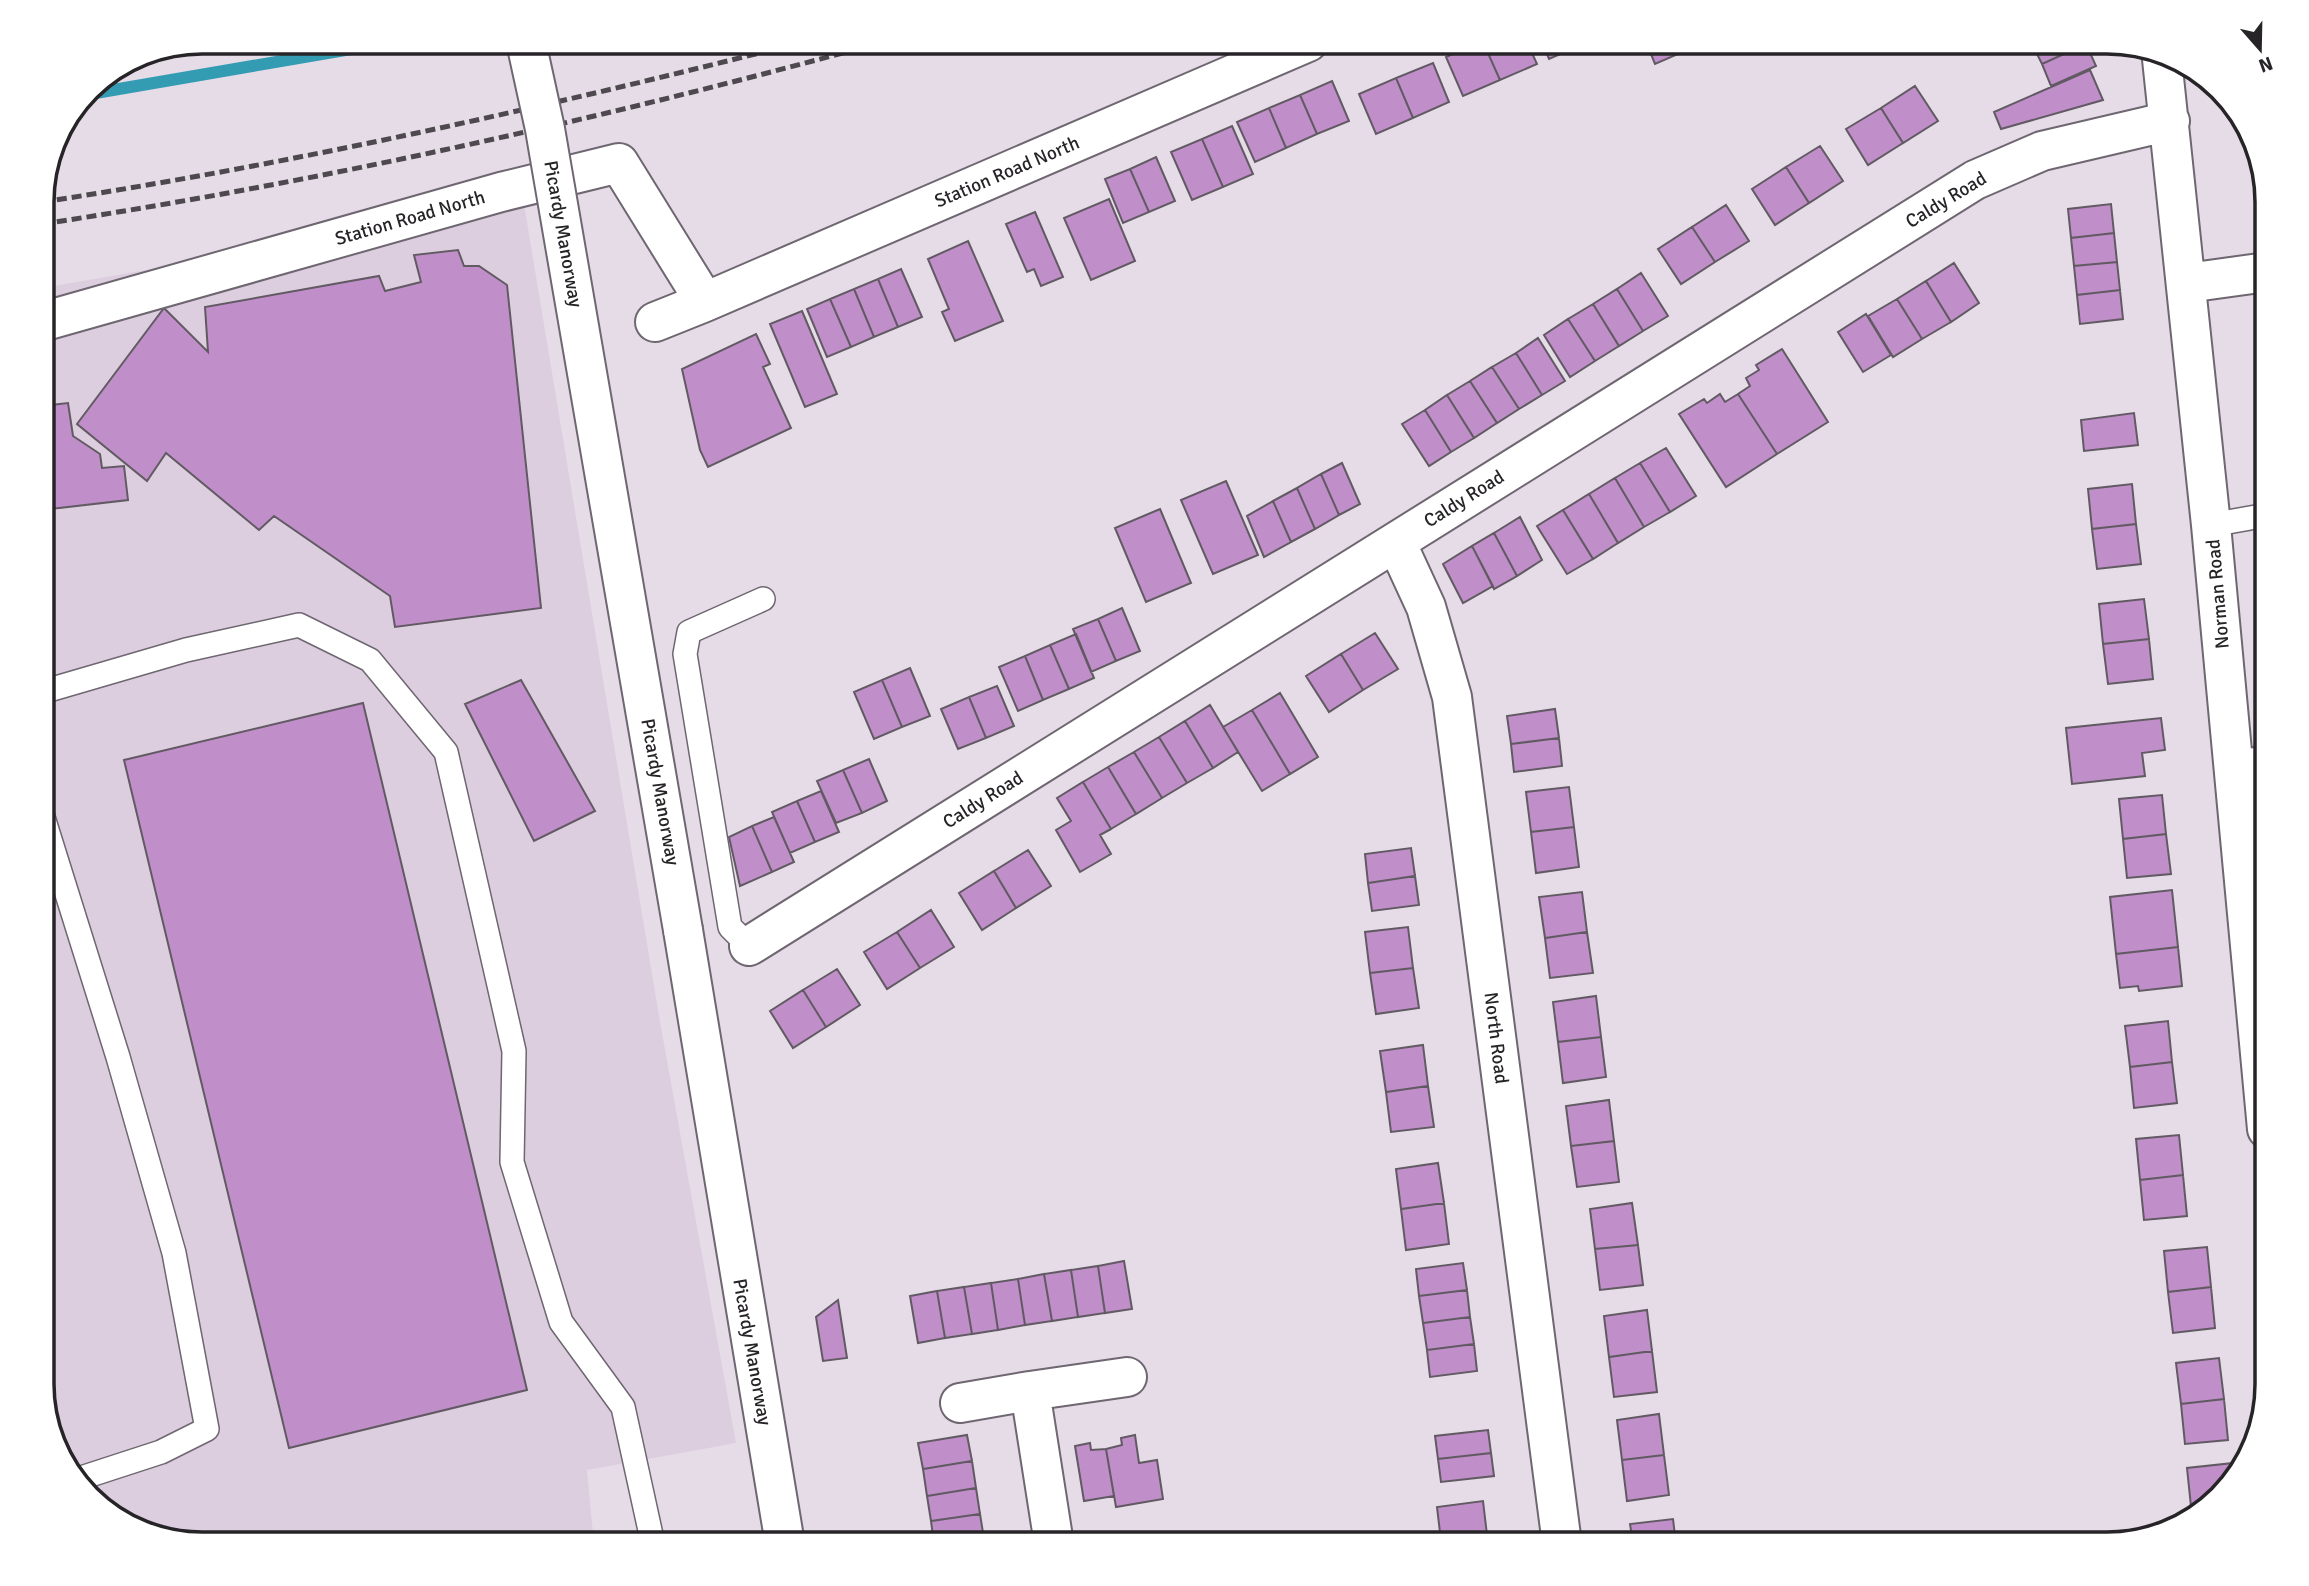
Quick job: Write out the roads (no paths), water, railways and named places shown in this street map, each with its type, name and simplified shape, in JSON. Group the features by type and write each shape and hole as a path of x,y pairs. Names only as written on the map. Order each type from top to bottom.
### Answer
{"street":[{"name":"Picardy Manorway","path":"529,54 547,142 683,930 783,1532"},
{"name":"Station Road North","path":"655,322 1280,54"},
{"name":"Norman Road","path":"2163,65 2211,525 2251,768 2255,858"},
{"name":"Caldy Road","path":"775,941 1396,542 1975,180 2042,150 2169,121"},
{"name":"Station Road North","path":"55,318 501,192 619,163 705,302"},
{"path":"2187,283 2255,274"},
{"name":"North Road","path":"1396,542 1426,607 1452,697 1560,1532"},
{"path":"960,1403 1127,1377"},
{"path":"1030,1391 1052,1532"}],"lane":[{"path":"2211,525 2255,517"},
{"path":"762,598 689,632 685,654 730,927 775,941"},
{"path":"55,688 186,650 299,625 370,660 446,752 514,1051 512,1162 561,1322 623,1407 650,1532"},
{"path":"55,856 118,1057 174,1253 207,1429 161,1452 87,1476"}],"waterway":[{"path":"105,91 322,54"}],"railway":[{"path":"55,200 329,151 614,89 755,54"},
{"path":"55,222 360,168 570,122 838,54"}]}
